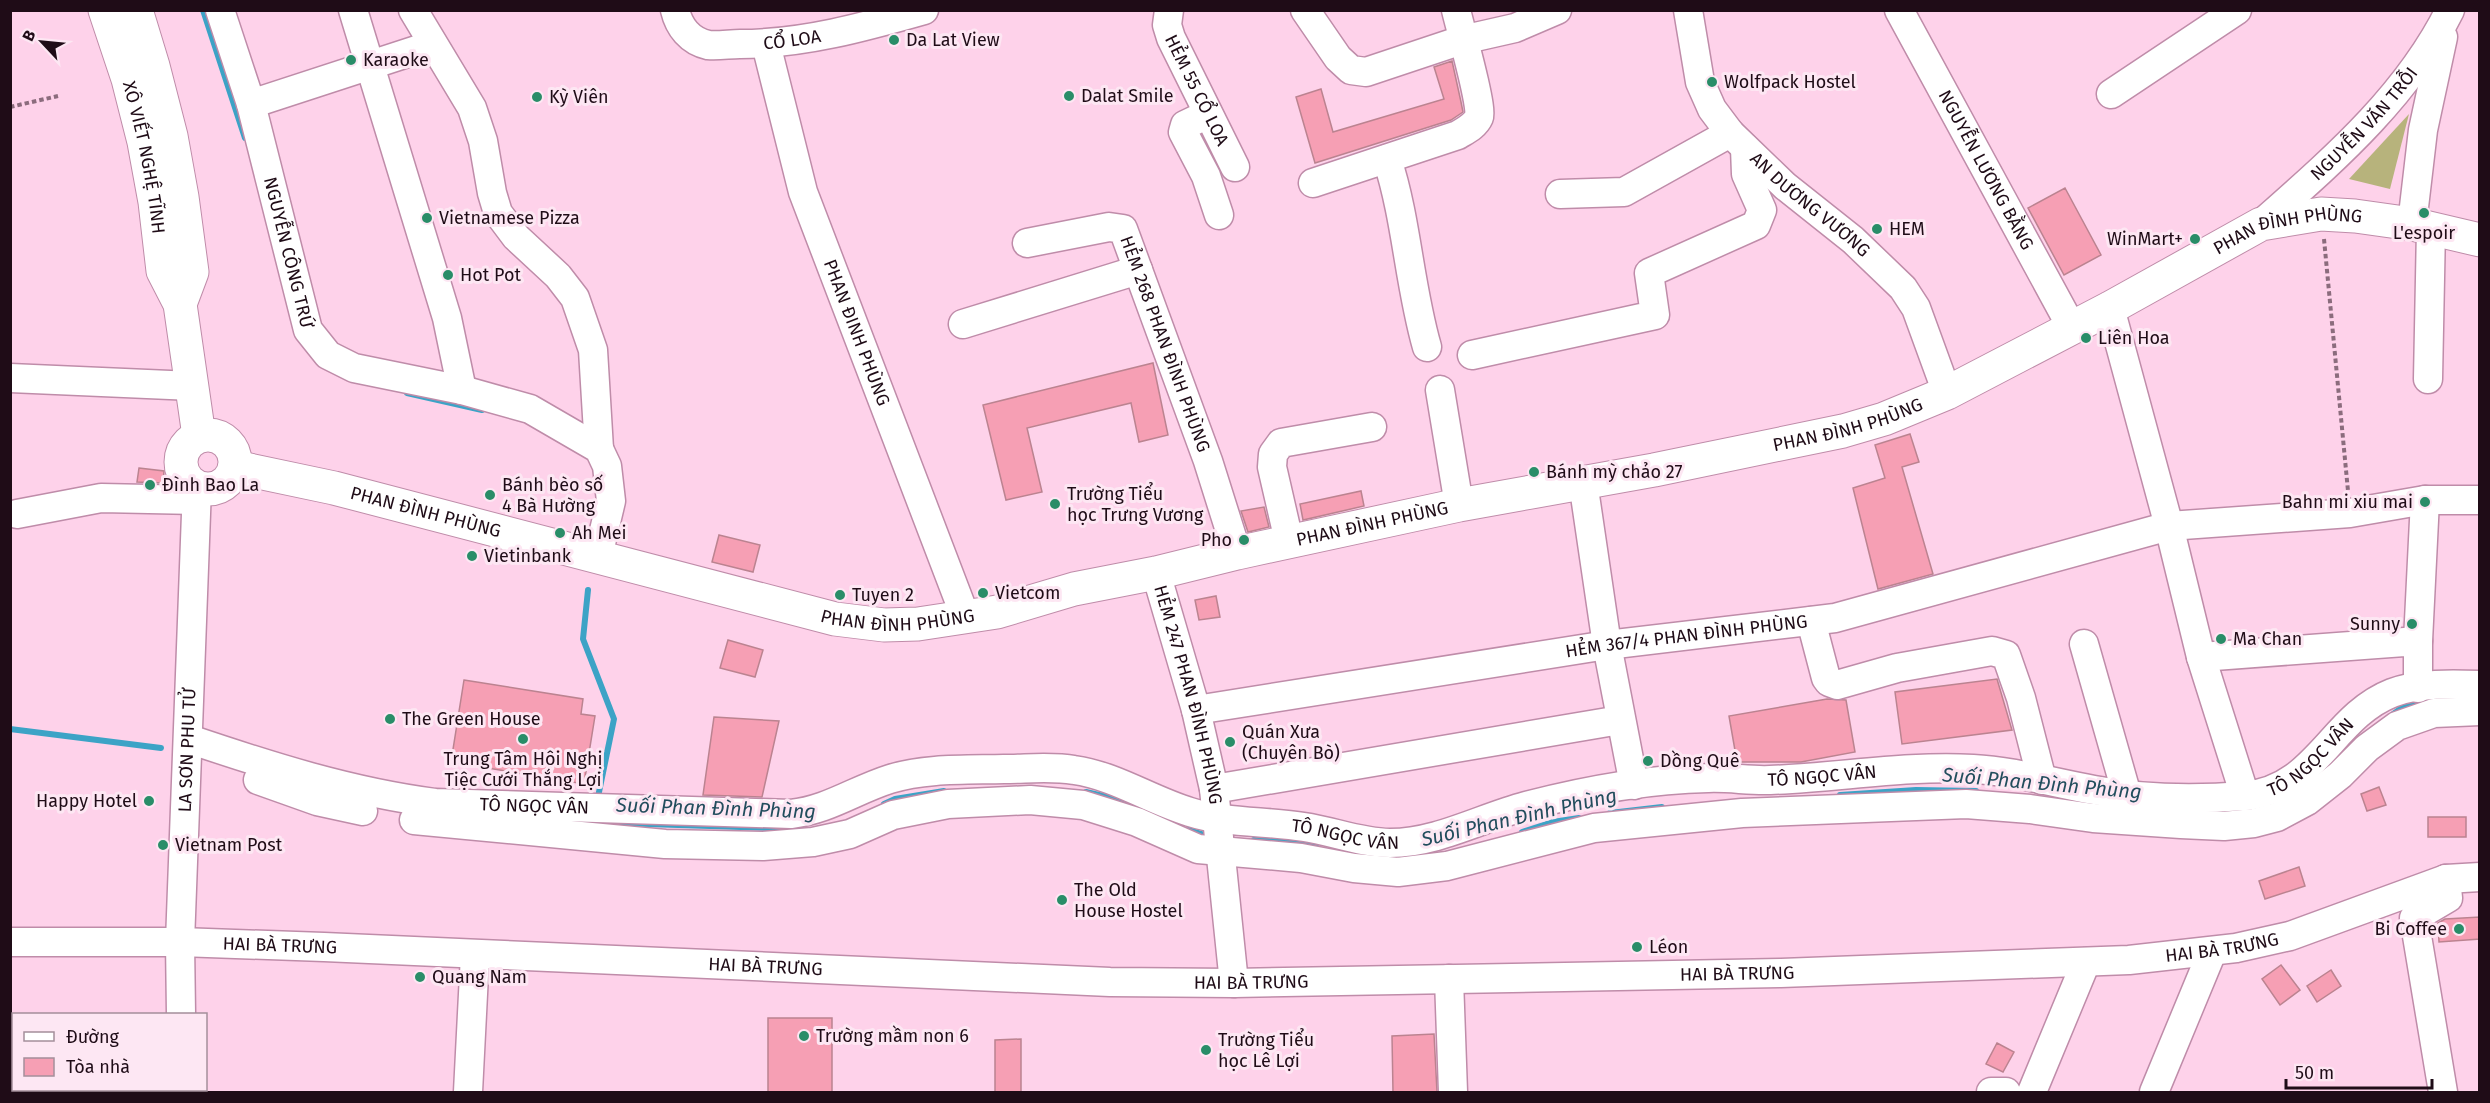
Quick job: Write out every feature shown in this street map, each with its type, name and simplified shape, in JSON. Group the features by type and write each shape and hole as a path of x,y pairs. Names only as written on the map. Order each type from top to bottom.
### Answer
{"main road":[{"name":"XÔ VIẾT NGHỆ TĨNH","path":"105,10 128,79 144,142 156,202 164,270 180,304 199,436"},
{"name":"XÔ VIẾT NGHỆ TĨNH","path":"136,10 169,126 182,197 192,272 180,304"},
{"name":"PHAN ĐÌNH PHÙNG","path":"235,467 334,488 835,619 884,625 918,624 997,612 1074,590 1459,505 1654,470 1844,431 1884,420 1947,393 2110,308 2261,224 2321,214 2355,216 2421,226 2480,240"},
{"path":"199,436 218,436 226,441 236,458 235,467 225,484 197,493 184,474 182,456 185,447 199,436"}],"street":[{"name":"NGUYỄN CÔNG TRỨ","path":"220,10 251,104 308,330 328,355 354,368 462,390 530,409 599,449"},
{"path":"353,10 447,318 462,390"},
{"path":"413,10 472,108 483,141 498,213 516,237 558,276 575,298 593,350 599,449 607,466 611,501 598,556"},
{"name":"CỔ LOA","path":"675,10 681,28 707,45 766,44 853,30 924,10"},
{"name":"HẺM 55 CỔ LOA","path":"1168,10 1167,25 1171,38 1235,168"},
{"path":"1305,10 1338,58 1351,70 1366,72 1462,40 1515,28 1557,10"},
{"path":"1312,183 1458,135 1473,126 1480,115 1479,101 1456,10"},
{"name":"AN DƯƠNG VƯƠNG","path":"1688,10 1700,82 1712,110 1738,141 1785,186 1861,248 1903,288 1916,308 1947,393"},
{"name":"NGUYỄN LƯƠNG BẰNG","path":"1899,10 2072,328"},
{"path":"2111,94 2237,10"},
{"path":"2428,379 2421,226 2423,130 2447,11"},
{"name":"NGUYỄN VĂN TRỖI","path":"2261,224 2332,161 2389,100 2415,68 2447,11"},
{"name":"PHAN ĐINH PHÙNG","path":"766,44 803,192 964,616"},
{"path":"251,104 432,45"},
{"path":"1208,114 1185,125 1183,132 1206,176 1219,215"},
{"path":"1472,355 1655,315 1649,273 1756,225 1762,210 1746,174 1738,141 1624,192 1560,194"},
{"path":"1387,159 1398,192 1417,312 1427,346"},
{"name":"HẺM 268 PHAN ĐÌNH PHÙNG","path":"1027,243 1109,227 1123,229 1208,461 1237,553"},
{"path":"963,324 1138,270"},
{"path":"2110,308 2169,526 2201,657 2245,796"},
{"path":"10,378 193,386"},
{"path":"1440,390 1459,505"},
{"path":"1289,542 1272,467 1273,454 1281,443 1372,427"},
{"path":"1583,482 1607,645 1634,785"},
{"path":"17,513 101,498 197,493"},
{"name":"LA SƠN PHU TỬ","path":"181,1013 180,942 197,493"},
{"path":"2418,688 2425,500"},
{"path":"2169,526 2350,513 2425,500 2480,500"},
{"name":"HẺM 367/4 PHAN ĐÌNH PHÙNG","path":"1196,710 1607,645 1835,618 2169,526"},
{"name":"HẺM 247 PHAN ĐÌNH PHÙNG","path":"1156,573 1196,710 1214,789 1234,983"},
{"path":"1811,621 1826,678 1828,682 1837,685 1897,668 1992,651 2006,655 2021,698 2042,780"},
{"path":"2201,657 2418,642"},
{"path":"2084,644 2127,795"},
{"name":"TÔ NGỌC VÂN","path":"188,747 390,798 435,803 791,814 812,812 832,805 870,786 895,777 924,773 1051,768 1075,770 1107,778 1188,812 1217,819 1307,827 1390,843 1449,833 1480,820 1529,805 1634,785 1710,778 1768,780 1974,769 2127,795 2245,796 2266,793 2285,785 2304,771 2355,717 2393,692 2418,688 2480,685"},
{"name":"TÔ NGỌC VÂN","path":"188,747 317,801 405,819 654,843 762,846 813,842 850,834 892,815 948,804 1030,800 1083,805 1137,822 1198,849 1221,853 1301,858 1354,868 1398,872 1447,866 1594,828 1742,813 1966,804 2170,823 2224,826 2254,823 2277,817 2307,801 2340,775 2367,748 2397,726 2434,713 2480,711"},
{"path":"1214,789 1620,720"},
{"name":"HAI BÀ TRƯNG","path":"10,942 180,942 1110,982 1234,983 1792,973 2129,960 2212,952 2290,936 2446,879 2480,877"},
{"path":"2443,1092 2414,918 2448,898 2446,879"},
{"path":"2154,1092 2212,952"},
{"path":"468,1092 475,955"},
{"path":"2032,1092 2085,962"},
{"path":"1449,979 1453,1092"},
{"path":"1991,1092 2006,1092"}],"path":[{"path":"10,107 58,96"},
{"path":"2321,214 2350,513"}],"shaded area":[{"path":"2409,114 2390,189 2349,179"}],"building":[{"path":"1452,61 1463,112 1451,120 1315,163 1296,97 1321,89 1333,132 1444,99 1434,67"},
{"path":"2065,188 2101,255 2064,275 2028,208"},
{"path":"1153,363 1168,435 1139,442 1131,403 1027,428 1042,492 1006,500 983,405"},
{"path":"1910,434 1919,462 1902,467 1933,574 1878,589 1853,488 1885,478 1875,445"},
{"path":"139,468 164,471 163,483 137,482"},
{"path":"1361,491 1364,506 1303,520 1300,504"},
{"path":"1264,507 1269,527 1248,532 1241,511"},
{"path":"719,535 760,545 753,572 712,562"},
{"path":"1216,596 1220,617 1199,620 1195,600"},
{"path":"728,640 763,650 755,677 720,668"},
{"path":"1997,679 2012,730 1902,744 1895,692"},
{"name":"Trung Tâm Hội Nghị Tiệc Cưới Thắng Lợi","path":"464,680 583,699 581,714 595,716 584,784 451,762"},
{"path":"1827,699 1846,700 1855,752 1801,762 1737,762 1729,716"},
{"path":"714,717 779,721 762,797 703,795"},
{"path":"2379,787 2386,805 2367,811 2361,794"},
{"path":"2428,817 2466,817 2466,837 2428,837"},
{"path":"2299,867 2305,886 2265,899 2259,881"},
{"name":"Bi Coffee","path":"2480,917 2480,939 2439,942 2438,923 2445,919"},
{"path":"2281,965 2300,990 2280,1005 2262,979"},
{"path":"2331,970 2341,986 2317,1002 2307,986"},
{"path":"768,1018 832,1018 832,1092 768,1092"},
{"path":"1434,1034 1437,1092 1393,1092 1392,1036"},
{"path":"1021,1039 1021,1092 995,1092 995,1040"},
{"path":"1997,1043 2014,1052 2003,1072 1986,1064"}],"waterway":[{"path":"203,10 245,138"},
{"path":"407,393 482,410"},
{"path":"588,590 583,639 614,719 598,797"},
{"name":"Suối Phan Đình Phùng","path":"2392,715 2403,707 2424,702"},
{"path":"10,729 161,748"},
{"name":"Suối Phan Đình Phùng","path":"2322,771 2341,754"},
{"name":"Suối Phan Đình Phùng","path":"1840,795 1916,790 1976,791"},
{"name":"Suối Phan Đình Phùng","path":"884,804 895,799 944,791"},
{"name":"Suối Phan Đình Phùng","path":"1086,792 1129,802 1153,814"},
{"name":"Suối Phan Đình Phùng","path":"1610,813 1662,807"},
{"name":"Suối Phan Đình Phùng","path":"1522,832 1553,822 1579,818"},
{"name":"Suối Phan Đình Phùng","path":"616,823 801,829"},
{"name":"Suối Phan Đình Phùng","path":"1189,830 1211,837"},
{"name":"Suối Phan Đình Phùng","path":"1254,840 1316,844"}],"place":[{"name":"Da Lat View","path":"894,40"},
{"name":"Karaoke","path":"351,60"},
{"name":"Wolfpack Hostel","path":"1712,82"},
{"name":"Dalat Smile","path":"1069,96"},
{"name":"Kỳ Viên","path":"537,97"},
{"name":"L'espoir","path":"2424,213"},
{"name":"Vietnamese Pizza","path":"427,218"},
{"name":"HEM","path":"1877,229"},
{"name":"WinMart+","path":"2195,239"},
{"name":"Hot Pot","path":"448,275"},
{"name":"Liên Hoa","path":"2086,338"},
{"name":"Bánh mỳ chảo 27","path":"1534,472"},
{"name":"Đình Bao La","path":"150,485"},
{"name":"Bánh bèo số 4 Bà Hường","path":"490,495"},
{"name":"Bahn mi xiu mai","path":"2425,502"},
{"name":"Trường Tiểu học Trưng Vương","path":"1055,504"},
{"name":"Ah Mei","path":"560,533"},
{"name":"Pho","path":"1244,540"},
{"name":"Vietinbank","path":"472,556"},
{"name":"Vietcom","path":"983,593"},
{"name":"Tuyen 2","path":"840,595"},
{"name":"Sunny","path":"2412,624"},
{"name":"Ma Chan","path":"2221,639"},
{"name":"The Green House","path":"390,719"},
{"name":"Trung Tâm Hội Nghị Tiệc Cưới Thắng Lợi","path":"523,739"},
{"name":"Quán Xưa (Chuyên Bò)","path":"1230,742"},
{"name":"Dồng Quê","path":"1648,761"},
{"name":"Happy Hotel","path":"149,801"},
{"name":"Vietnam Post","path":"163,845"},
{"name":"The Old House Hostel","path":"1062,900"},
{"name":"Bi Coffee","path":"2459,929"},
{"name":"Léon","path":"1637,947"},
{"name":"Quang Nam","path":"420,977"},
{"name":"Trường mầm non 6","path":"804,1036"},
{"name":"Trường Tiểu học Lê Lợi","path":"1206,1050"}]}
